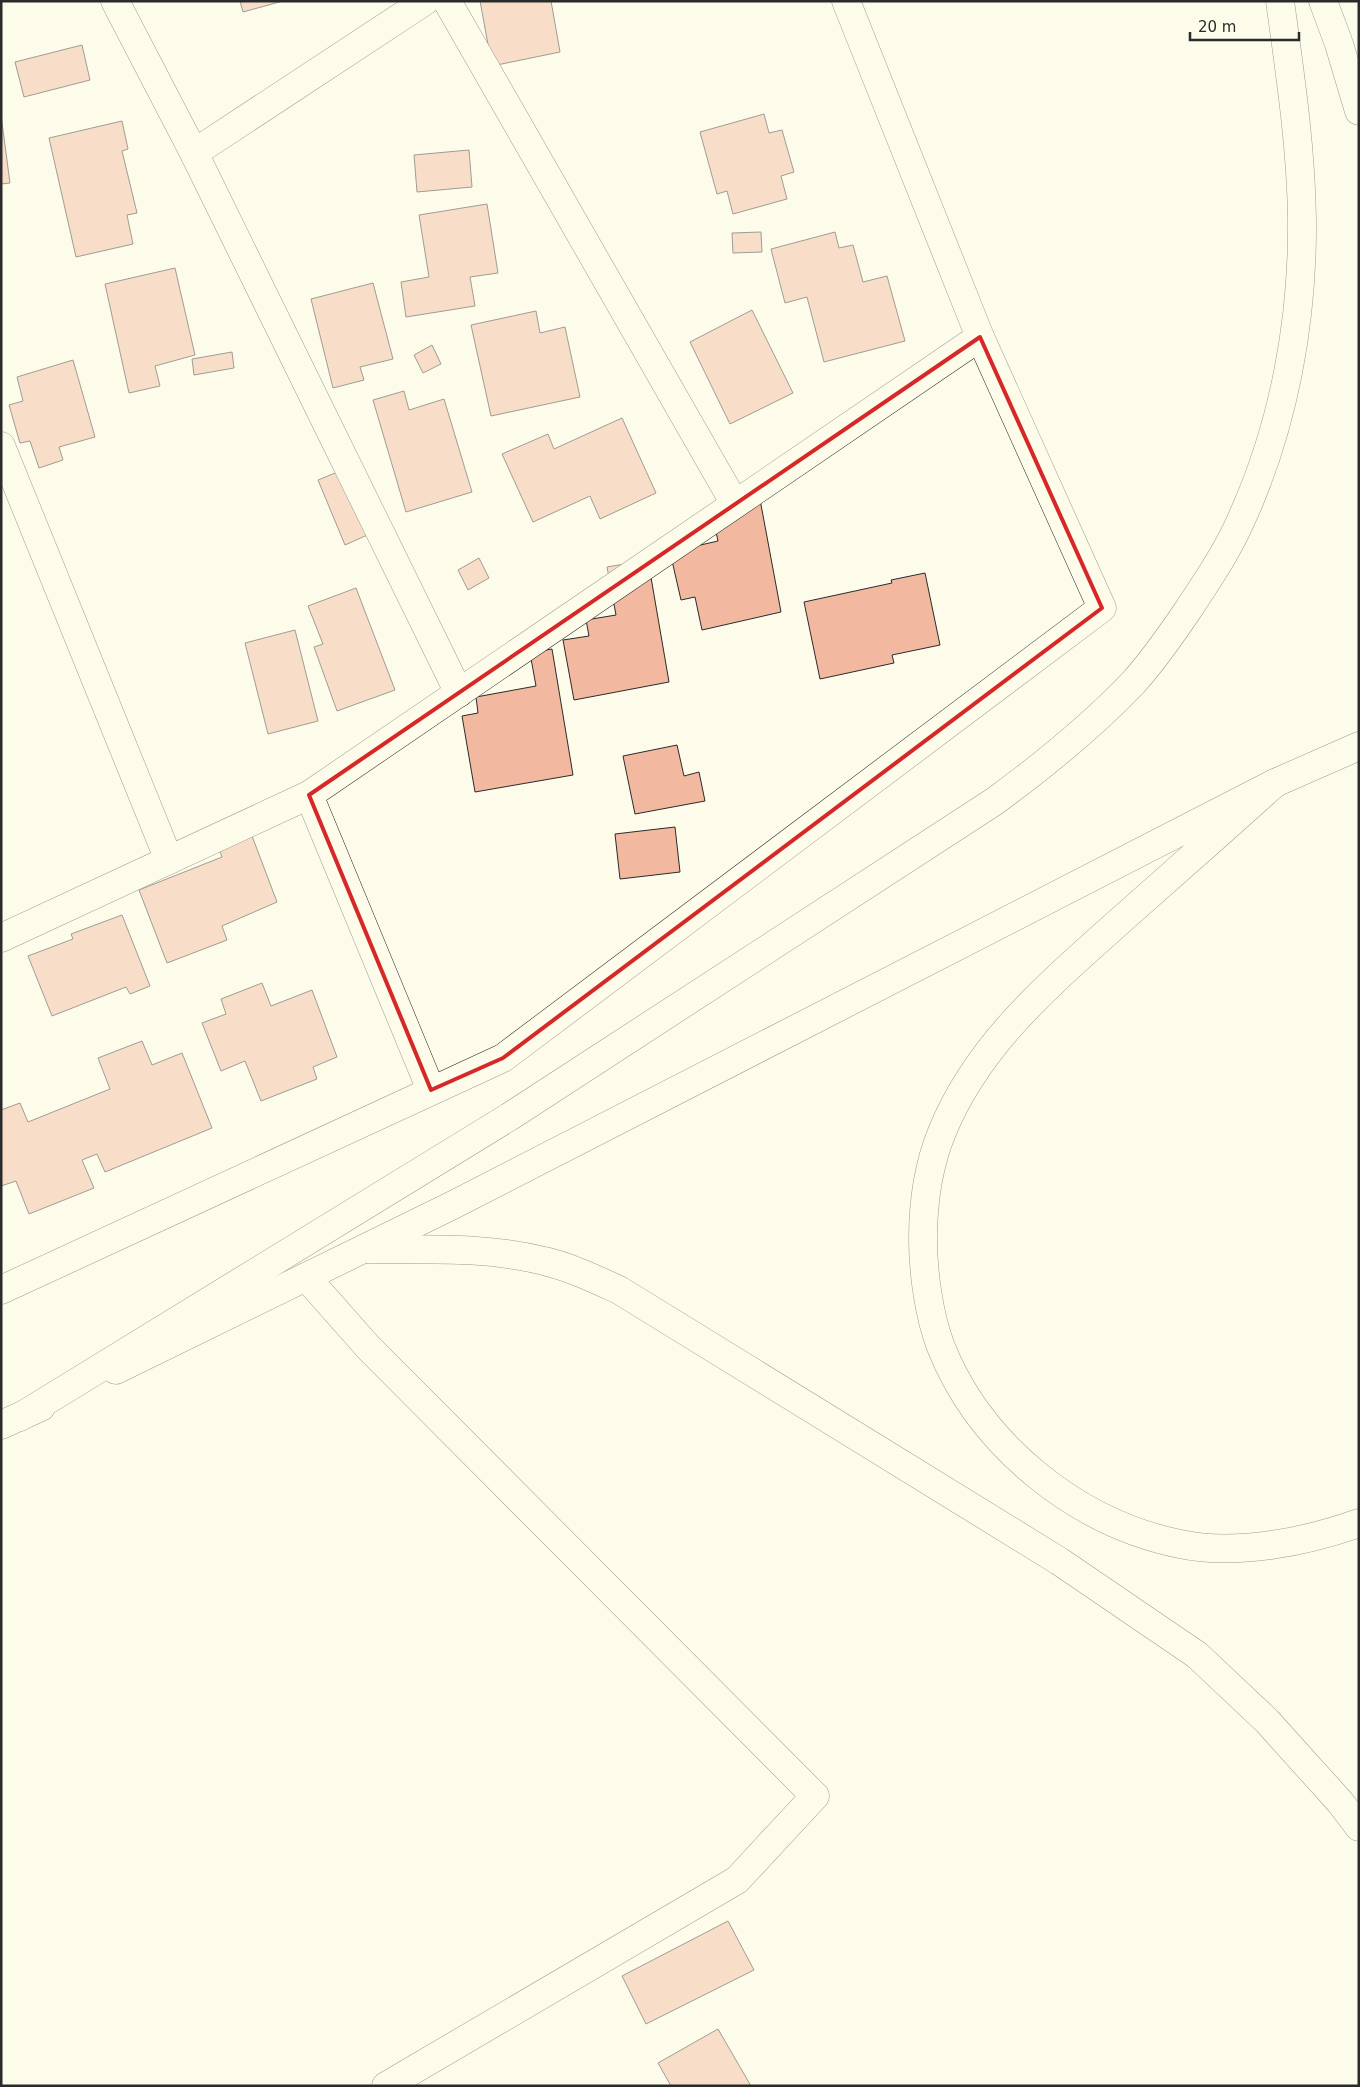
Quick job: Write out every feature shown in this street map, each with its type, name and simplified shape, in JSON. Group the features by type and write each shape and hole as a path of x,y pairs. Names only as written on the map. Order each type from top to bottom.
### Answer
{"main road":[{"path":"115,1 194,153 459,693"},
{"path":"194,153 425,1"},
{"path":"447,1 734,504"},
{"path":"1,1290 503,1058 1102,608 980,337 846,1"},
{"path":"11,1421 509,1117 994,801 1044,764 1090,726 1134,682 1175,630 1210,577 1241,521 1265,461 1286,384 1299,303 1302,219 1297,126 1280,1"},
{"path":"1323,1 1339,44 1359,111"},
{"path":"1,938 309,795 980,337"},
{"path":"1,446 169,860"},
{"path":"11,1421 453,1205 1275,783 1359,746"},
{"path":"1275,783 1038,994 992,1045 964,1090 942,1132 930,1170 923,1215 923,1260 939,1343 954,1378 973,1407 1021,1461 1078,1504 1143,1534 1181,1545 1219,1549 1296,1540 1336,1531 1359,1522"},
{"path":"309,795 431,1090"},
{"path":"364,1249 476,1250 509,1254 545,1261 584,1274 619,1290 1059,1561 1197,1655 1267,1721 1340,1802 1359,1827"},
{"path":"306,1277 368,1347 816,1796 737,1880 386,2086"}],"highlighted area":[{"path":"980,337 1102,608 503,1058 431,1090 309,795"}],"building":[{"path":"240,1 283,1 243,12"},
{"path":"480,1 551,1 560,52 492,66"},
{"path":"82,45 90,80 24,97 15,62"},
{"path":"764,114 769,133 782,130 794,172 781,176 787,199 733,214 727,191 717,194 700,132"},
{"path":"1,115 10,183 1,184"},
{"path":"122,121 128,149 122,151 137,213 127,215 133,244 76,257 49,138"},
{"path":"469,150 472,187 417,192 414,155"},
{"path":"487,204 498,273 470,277 475,306 406,317 401,282 429,277 419,215"},
{"path":"761,232 762,252 733,253 732,233"},
{"path":"835,232 839,248 853,245 863,282 887,276 905,341 824,362 807,297 785,303 771,249"},
{"path":"175,268 195,355 155,366 160,386 129,393 105,284"},
{"path":"373,283 393,359 360,367 364,380 333,388 311,299"},
{"path":"752,310 793,393 730,424 690,342"},
{"path":"536,311 540,333 565,327 580,397 491,416 471,325"},
{"path":"432,345 441,364 423,373 414,355"},
{"path":"232,352 234,368 194,375 192,359"},
{"path":"73,360 95,437 59,447 63,460 39,468 30,441 20,443 9,405 23,401 17,377"},
{"path":"404,391 409,410 444,399 472,492 406,512 373,400"},
{"path":"622,418 656,493 600,519 590,496 533,522 502,454 548,434 554,449"},
{"path":"345,469 372,533 345,545 318,480"},
{"path":"759,494 781,612 702,630 695,597 681,600 670,552 718,541 710,505"},
{"path":"479,558 489,578 468,590 458,570"},
{"path":"648,560 669,682 574,700 563,640 589,636 586,620 616,615 607,567"},
{"path":"925,573 940,645 892,655 894,663 820,679 804,602 892,583 891,580"},
{"path":"356,588 395,690 337,711 314,647 323,644 308,606"},
{"path":"295,630 318,721 268,734 245,643"},
{"path":"552,649 573,775 475,792 462,716 478,713 476,697 536,686 530,653"},
{"path":"677,745 684,776 699,772 705,801 635,814 623,756"},
{"path":"675,827 680,872 620,879 615,834"},
{"path":"249,828 277,902 222,926 227,940 167,963 139,890 222,857 216,841"},
{"path":"122,915 150,986 130,994 126,987 52,1016 28,956 73,939 71,934"},
{"path":"262,983 271,1006 312,990 337,1057 313,1067 317,1079 261,1101 245,1061 221,1071 202,1023 226,1014 221,999"},
{"path":"142,1041 152,1065 182,1053 212,1128 105,1172 97,1154 82,1160 94,1188 29,1214 16,1181 1,1186 1,1110 20,1103 28,1122 110,1089 98,1058"},
{"path":"728,1921 754,1970 646,2024 622,1976"},
{"path":"718,2029 751,2086 671,2086 658,2063"}]}
